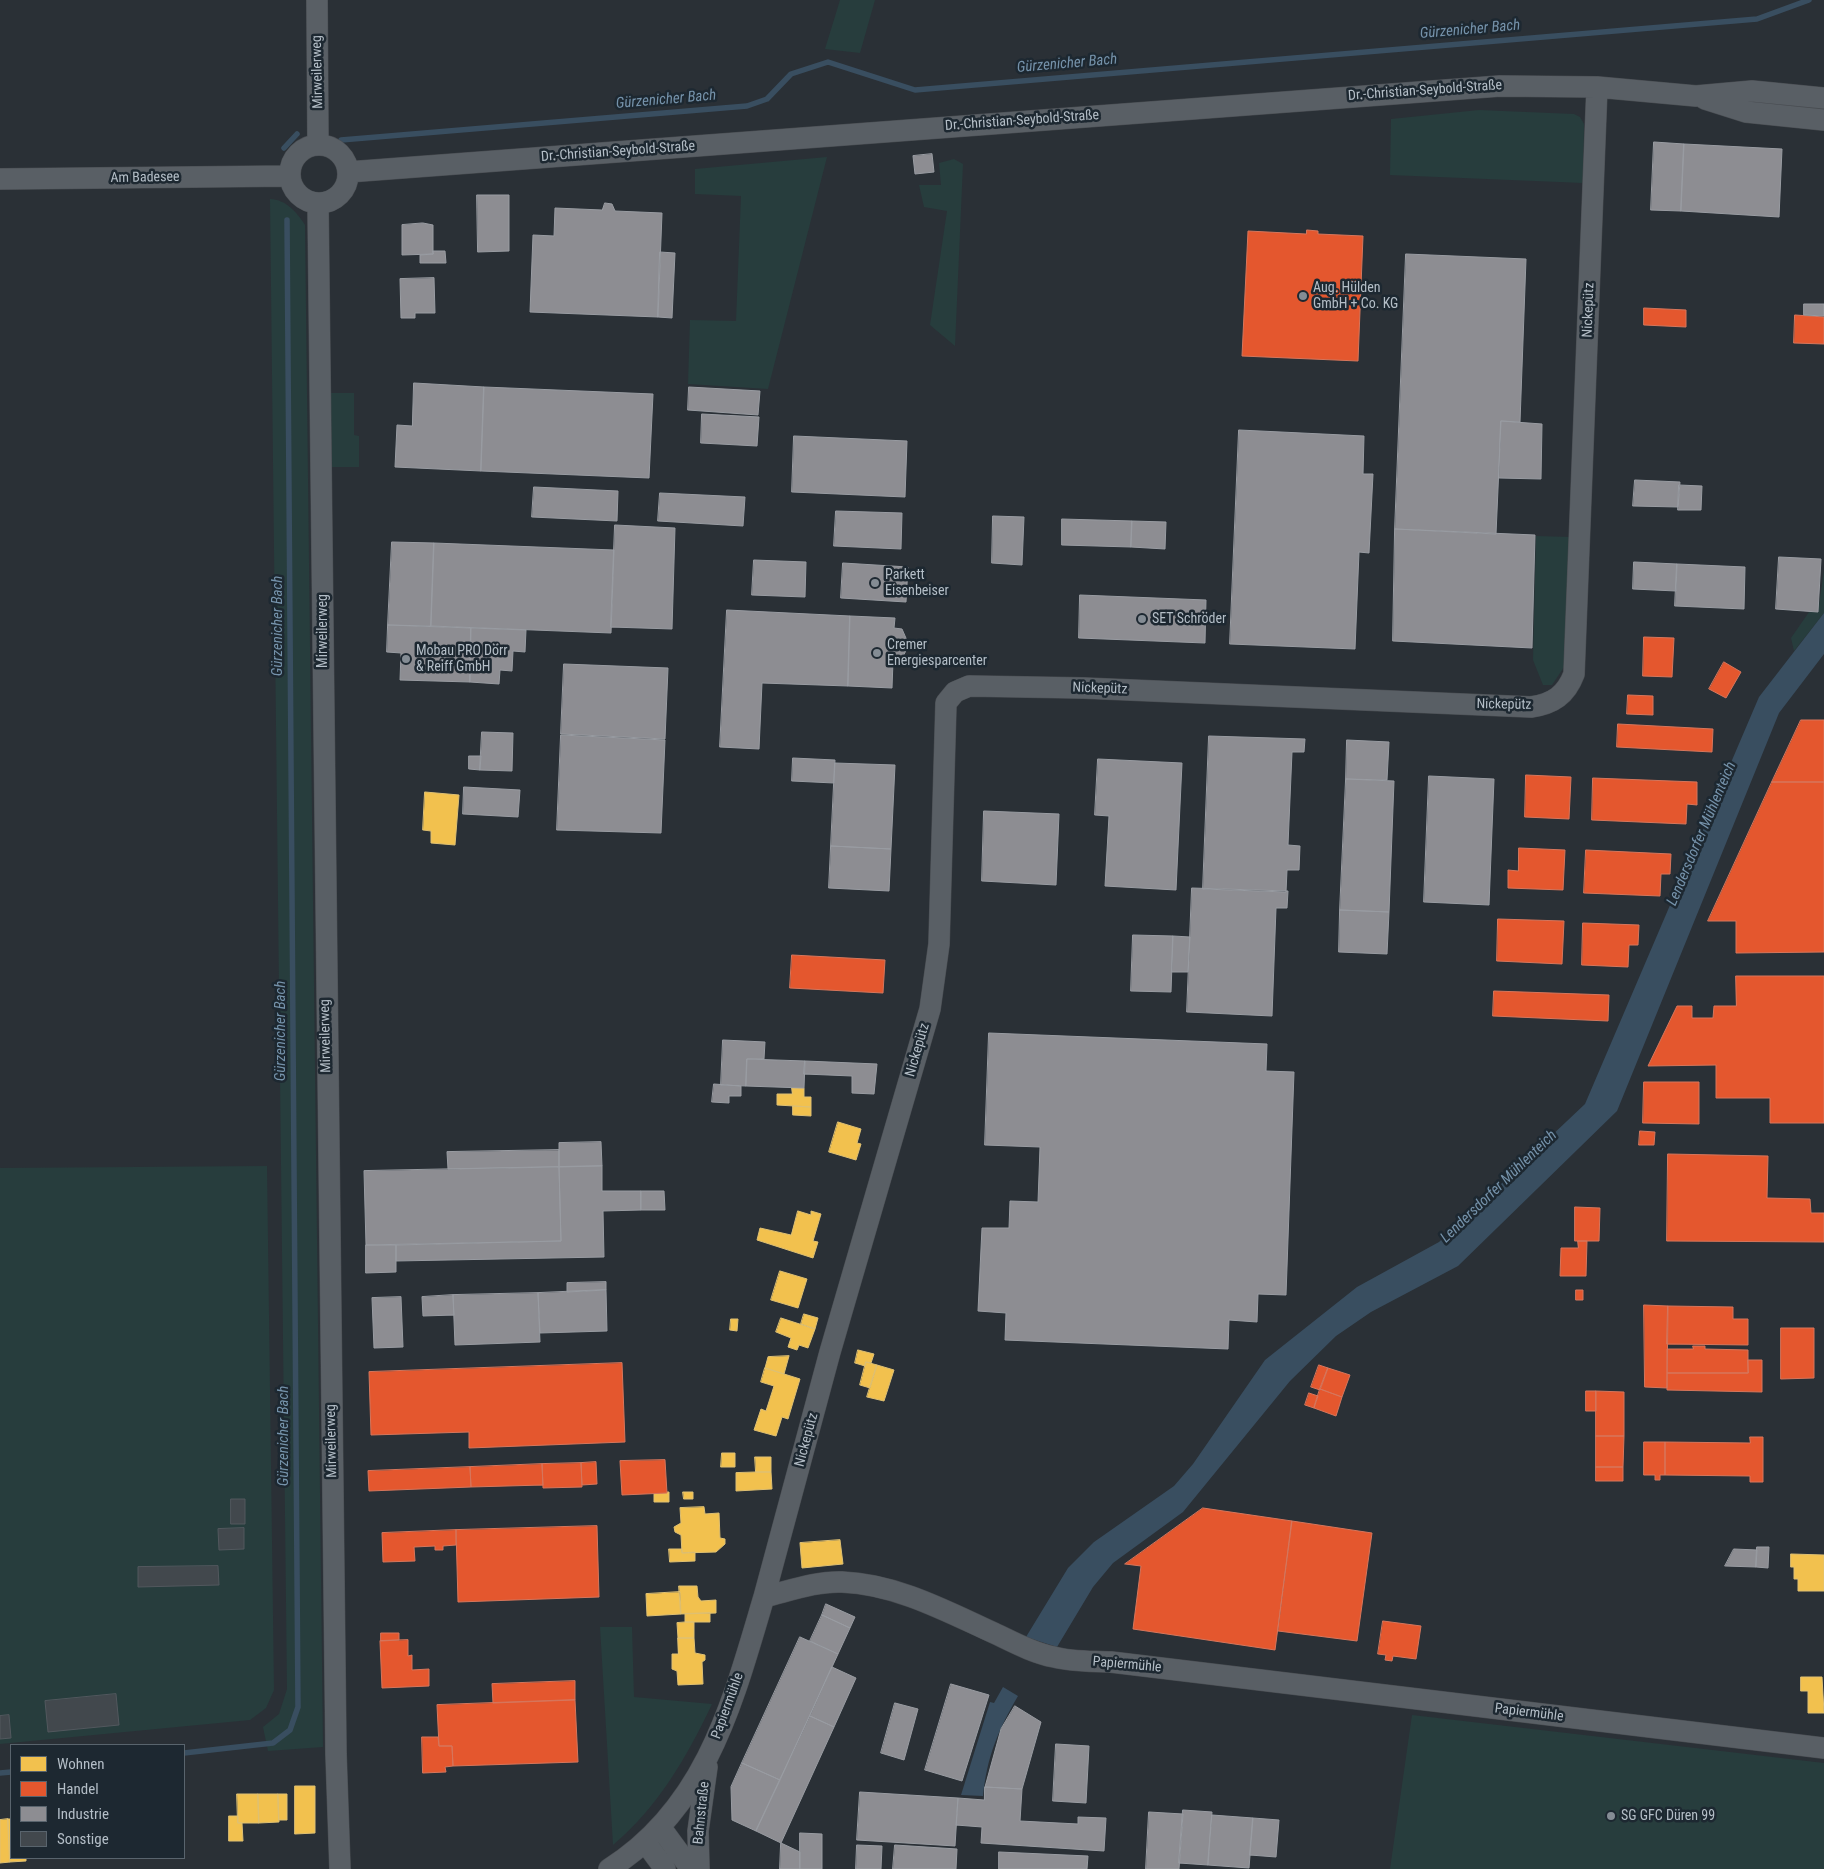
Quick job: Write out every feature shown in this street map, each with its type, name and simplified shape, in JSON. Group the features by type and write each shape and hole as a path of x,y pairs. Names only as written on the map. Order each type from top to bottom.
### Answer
{"street":[{"name":"Mirweilerweg","path":"317,0 318,145"},
{"name":"Dr.-Christian-Seybold-Straße","path":"348,172 1500,86 1597,87 1696,96 1752,91 1824,98"},
{"name":"Nickepütz","path":"764,1597 830,1352 930,1009 939,944 946,703 955,692 969,686 1083,688 1531,707 1546,705 1562,696 1574,674 1597,87"},
{"name":"Dr.-Christian-Seybold-Straße","path":"1696,96 1746,112 1824,120"},
{"path":"318,145 329,147 338,152 345,161 348,172 346,183 340,194 330,201 318,203 308,201 299,195 293,186 290,176 291,164 297,154 307,147 318,145"},
{"name":"Am Badesee","path":"0,179 290,176"},
{"name":"Mirweilerweg","path":"318,203 336,1754 340,1869"},
{"name":"Papiermühle","path":"609,1869 661,1828 688,1793 708,1757 739,1681 764,1597 817,1584 842,1582 870,1585 916,1598 1022,1646 1053,1657 1111,1662 1824,1748"},
{"name":"Bahnstraße","path":"700,1869 698,1831 708,1757"},
{"name":"Bahnstraße","path":"661,1828 691,1869"},
{"path":"645,1842 665,1869"}],"green space":[{"path":"840,0 875,0 860,53 825,49"},
{"path":"1479,110 1574,114 1580,117 1584,124 1583,183 1390,175 1391,119"},
{"path":"827,157 768,389 688,384 690,320 736,321 741,196 695,194 695,169"},
{"path":"954,159 963,164 955,346 930,325 947,211 924,207 919,185 941,185 939,163"},
{"path":"270,199 286,204 299,216 305,225 323,1747 268,1751 263,1727 279,1714 287,1689"},
{"path":"331,393 354,393 354,435 359,436 359,467 331,467"},
{"path":"1536,536 1570,537 1564,667 1552,685 1543,685 1533,660"},
{"path":"1824,570 1824,613 1794,651 1791,638 1809,612 1818,612"},
{"path":"267,1166 274,1690 266,1708 250,1720 0,1744 0,1168"},
{"path":"600,1627 632,1627 634,1697 712,1704 682,1762 658,1798 613,1845"},
{"name":"SG GFC Düren 99","path":"1412,1715 1824,1763 1824,1869 1390,1869"}],"water":[{"name":"Lendersdorfer Mühlenteich","path":"1824,613 1824,654 1779,713 1617,1111 1458,1266 1371,1312 1336,1336 1290,1381 1183,1512 1113,1563 1093,1587 1057,1647 1026,1637 1068,1568 1094,1542 1174,1486 1193,1464 1265,1360 1357,1287 1439,1242 1585,1104 1759,697"},
{"path":"1003,1687 1018,1696 994,1744 987,1769 983,1796 961,1795 990,1702 994,1703"}],"building: Wohnen":[{"path":"425,792 459,795 455,845 431,843 431,831 423,830"},
{"path":"792,1088 804,1088 804,1097 811,1097 811,1107 777,1105 777,1094 792,1094"},
{"path":"793,1106 811,1107 811,1116 793,1115"},
{"path":"838,1122 861,1129 857,1143 861,1144 856,1160 829,1152"},
{"path":"798,1211 811,1215 811,1211 821,1214 813,1241 818,1242 813,1258 757,1240 760,1228 791,1235"},
{"path":"780,1271 807,1279 798,1308 771,1300"},
{"path":"804,1314 818,1318 815,1329 801,1324"},
{"path":"781,1318 815,1329 808,1348 799,1345 797,1350 788,1347 791,1338 776,1332"},
{"path":"731,1319 738,1319 737,1331 730,1330"},
{"path":"858,1350 874,1354 871,1363 866,1362 865,1366 855,1363"},
{"path":"789,1356 784,1374 765,1368 768,1357"},
{"path":"866,1362 877,1365 870,1388 860,1385"},
{"path":"877,1365 894,1370 884,1401 867,1397"},
{"path":"765,1368 800,1379 788,1419 782,1417 776,1436 754,1430 761,1409 766,1411 774,1386 761,1382"},
{"path":"722,1453 735,1453 735,1467 721,1467"},
{"path":"755,1457 771,1457 771,1472 756,1472"},
{"path":"771,1472 772,1489 736,1491 736,1473"},
{"path":"669,1492 669,1502 654,1502 654,1494"},
{"path":"683,1492 693,1492 693,1499 684,1499"},
{"path":"704,1507 705,1514 719,1513 720,1538 725,1539 725,1544 716,1552 682,1553 681,1535 675,1532 674,1527 681,1523 680,1508"},
{"path":"840,1540 843,1564 802,1568 800,1543"},
{"path":"669,1549 682,1549 682,1553 695,1552 695,1561 670,1562"},
{"path":"1791,1554 1824,1555 1824,1591 1798,1591 1798,1579 1794,1579 1794,1567 1791,1567"},
{"path":"679,1586 697,1586 698,1597 701,1601 716,1600 716,1613 681,1614"},
{"path":"680,1592 681,1614 647,1616 646,1594"},
{"path":"710,1613 710,1622 685,1622 685,1614"},
{"path":"694,1622 694,1638 678,1638 677,1623"},
{"path":"678,1638 694,1638 695,1653 705,1655 705,1660 702,1662 703,1684 678,1685 677,1671 672,1669 672,1654 678,1654"},
{"path":"1801,1677 1822,1677 1824,1713 1808,1713 1808,1691 1801,1691"},
{"path":"295,1786 315,1786 315,1833 295,1834"},
{"path":"237,1794 258,1794 259,1823 238,1823"},
{"path":"258,1794 278,1794 279,1822 259,1823"},
{"path":"278,1794 287,1794 287,1820 279,1820"},
{"path":"229,1816 238,1816 238,1823 242,1823 243,1841 229,1841"},
{"path":"8,1819 10,1862 0,1863 0,1820"},
{"path":"8,1819 10,1819 10,1859 26,1859 26,1861 10,1862"}],"building: Handel":[{"name":"Aug. Hülden GmbH + Co. KG","path":"1307,230 1318,231 1318,234 1363,236 1358,361 1242,356 1248,231 1306,234"},
{"path":"1644,308 1686,310 1686,327 1644,325"},
{"path":"1795,315 1824,317 1824,344 1794,343"},
{"path":"1644,637 1674,638 1672,677 1643,676"},
{"path":"1724,662 1741,672 1726,698 1709,689"},
{"path":"1628,695 1653,696 1653,715 1627,714"},
{"path":"1801,720 1824,720 1824,782 1772,782"},
{"path":"1618,724 1713,729 1712,752 1617,747"},
{"path":"1526,775 1571,777 1569,819 1525,817"},
{"path":"1593,778 1697,782 1697,805 1687,804 1686,824 1592,820"},
{"path":"1772,782 1824,782 1824,952 1736,953 1736,921 1708,921"},
{"path":"1519,848 1565,850 1563,890 1508,888 1508,870 1518,871"},
{"path":"1586,850 1671,854 1670,874 1661,874 1660,896 1584,893"},
{"path":"1498,919 1564,921 1562,964 1497,961"},
{"path":"1583,923 1639,925 1638,945 1629,945 1628,967 1582,965"},
{"path":"792,955 885,960 883,993 790,988"},
{"path":"1736,976 1824,976 1824,1123 1770,1123 1770,1098 1716,1098 1716,1065 1648,1066 1677,1006 1692,1006 1692,1018 1713,1018 1714,1006 1736,1006"},
{"path":"1494,991 1609,995 1608,1021 1493,1016"},
{"path":"1644,1082 1699,1082 1699,1124 1643,1123"},
{"path":"1640,1131 1655,1132 1654,1145 1639,1145"},
{"path":"1668,1154 1768,1156 1767,1198 1810,1199 1811,1213 1824,1213 1824,1242 1667,1241"},
{"path":"1575,1207 1600,1208 1599,1241 1575,1241"},
{"path":"1578,1241 1587,1241 1586,1276 1560,1276 1561,1248 1578,1248"},
{"path":"1576,1290 1583,1290 1583,1300 1576,1300"},
{"path":"1644,1305 1668,1306 1667,1388 1645,1387"},
{"path":"1668,1306 1733,1307 1733,1319 1748,1319 1748,1345 1667,1344"},
{"path":"1781,1328 1814,1328 1814,1378 1781,1379"},
{"path":"1693,1346 1705,1346 1705,1349 1748,1350 1748,1373 1667,1373 1667,1349 1693,1349"},
{"path":"1748,1360 1762,1360 1762,1392 1667,1390 1667,1373 1748,1373"},
{"path":"622,1363 625,1442 469,1448 469,1432 371,1435 369,1372"},
{"path":"1319,1365 1328,1368 1320,1390 1311,1387"},
{"path":"1328,1368 1350,1375 1342,1397 1320,1389"},
{"path":"1320,1389 1342,1397 1336,1416 1314,1408"},
{"path":"1586,1391 1596,1391 1596,1411 1586,1411"},
{"path":"1596,1391 1624,1392 1624,1436 1596,1436"},
{"path":"1309,1393 1318,1396 1314,1408 1305,1405"},
{"path":"1596,1436 1624,1436 1623,1467 1596,1467"},
{"path":"1750,1437 1763,1437 1763,1482 1750,1482 1750,1476 1665,1475 1665,1442 1750,1443"},
{"path":"1644,1442 1665,1442 1665,1475 1660,1475 1660,1480 1655,1480 1655,1475 1644,1475"},
{"path":"665,1460 667,1493 622,1495 620,1461"},
{"path":"596,1462 597,1484 582,1485 581,1463"},
{"path":"581,1463 582,1487 543,1488 542,1464"},
{"path":"542,1464 543,1485 471,1487 470,1467"},
{"path":"470,1467 471,1487 369,1491 368,1471"},
{"path":"1596,1467 1623,1467 1623,1481 1596,1481"},
{"path":"1203,1508 1292,1521 1275,1650 1133,1629 1141,1566 1125,1564"},
{"path":"1292,1521 1372,1533 1357,1641 1278,1631"},
{"path":"597,1526 599,1597 458,1602 456,1530"},
{"path":"456,1530 456,1545 443,1546 443,1550 435,1550 435,1546 414,1547 415,1561 383,1562 382,1533"},
{"path":"1383,1621 1421,1626 1416,1659 1393,1656 1392,1661 1385,1660 1386,1655 1378,1654"},
{"path":"381,1633 399,1633 399,1640 381,1641"},
{"path":"408,1640 408,1656 412,1655 412,1670 429,1669 429,1686 382,1688 380,1641"},
{"path":"575,1681 575,1700 493,1703 492,1684"},
{"path":"575,1700 578,1762 453,1766 452,1746 439,1746 437,1705"},
{"path":"422,1737 438,1737 439,1746 452,1746 453,1766 445,1767 446,1772 423,1773"}],"building: Industrie":[{"path":"1654,142 1684,144 1681,211 1651,210"},
{"path":"1684,144 1782,149 1779,217 1681,211"},
{"path":"932,154 934,172 915,174 913,156"},
{"path":"477,195 509,195 509,251 478,252"},
{"path":"605,203 612,204 615,211 662,213 658,317 530,312 533,235 554,236 555,208 602,210"},
{"path":"423,223 433,225 433,254 402,255 402,225"},
{"path":"433,251 445,251 446,263 420,263 420,255 433,254"},
{"path":"660,252 675,253 672,318 658,317"},
{"path":"1406,254 1526,259 1520,422 1501,421 1496,534 1395,529"},
{"path":"434,278 435,313 415,313 415,318 401,318 400,279"},
{"path":"1804,304 1824,304 1824,316 1804,315"},
{"path":"414,383 484,387 481,471 395,467 397,425 412,426"},
{"path":"484,387 653,394 649,478 481,471"},
{"path":"689,387 760,391 758,415 688,410"},
{"path":"702,414 759,417 757,446 701,443"},
{"path":"1501,421 1542,424 1541,479 1499,478"},
{"path":"1239,430 1364,436 1363,474 1373,474 1369,553 1359,552 1355,649 1230,644"},
{"path":"794,436 907,441 905,497 792,492"},
{"path":"1635,480 1680,482 1678,507 1633,506"},
{"path":"1679,485 1702,486 1701,510 1678,510"},
{"path":"534,487 618,491 617,521 532,517"},
{"path":"660,493 745,497 743,526 658,521"},
{"path":"836,511 902,513 901,549 834,546"},
{"path":"993,516 1024,517 1022,565 992,563"},
{"path":"1062,519 1132,521 1131,547 1062,545"},
{"path":"1132,521 1166,522 1165,549 1131,547"},
{"path":"615,525 675,528 672,629 611,627"},
{"path":"1395,529 1535,535 1532,648 1393,641"},
{"path":"392,542 434,543 431,626 388,625"},
{"path":"434,543 614,550 611,633 431,626"},
{"path":"1779,557 1821,559 1818,612 1776,609"},
{"path":"754,560 806,562 805,597 752,595"},
{"path":"1634,562 1677,564 1676,591 1633,589"},
{"name":"Parkett Eisenbeiser","path":"843,563 908,567 906,602 841,598"},
{"path":"1677,564 1745,567 1744,609 1675,606"},
{"name":"SET Schröder","path":"1080,595 1206,600 1205,643 1079,638"},
{"path":"727,610 850,616 848,686 762,683 759,749 720,747"},
{"name":"Cremer Energiesparcenter","path":"850,616 895,618 894,628 902,629 909,645 900,662 893,661 892,688 848,686"},
{"path":"388,625 471,628 470,682 400,680 401,653 387,652"},
{"path":"471,628 526,630 525,652 513,651 512,671 500,670 499,684 470,682"},
{"path":"564,664 668,668 665,739 561,734"},
{"path":"482,732 513,733 512,771 480,770"},
{"path":"561,735 665,740 661,833 557,830"},
{"path":"1209,736 1305,739 1304,752 1292,752 1288,845 1300,846 1299,870 1287,870 1286,892 1203,889"},
{"path":"1347,740 1389,742 1387,780 1346,779"},
{"path":"469,756 481,756 480,770 469,769"},
{"path":"793,758 835,760 834,783 792,781"},
{"path":"1098,759 1182,763 1176,890 1105,886 1109,816 1095,815"},
{"path":"835,763 895,765 891,849 831,846"},
{"path":"1429,776 1494,779 1489,905 1424,902"},
{"path":"1346,779 1394,781 1389,912 1340,910"},
{"path":"464,787 520,790 518,817 463,814"},
{"path":"984,811 1059,814 1056,885 982,881"},
{"path":"831,846 891,849 889,891 829,888"},
{"path":"1192,888 1288,891 1287,908 1276,908 1272,1016 1187,1012"},
{"path":"1340,910 1389,912 1387,954 1339,952"},
{"path":"1133,935 1173,936 1171,992 1131,991"},
{"path":"1173,936 1190,937 1188,972 1172,972"},
{"path":"989,1033 1267,1044 1266,1071 1294,1072 1286,1295 1258,1294 1257,1322 1229,1320 1228,1349 1005,1340 1006,1313 978,1311 982,1228 1009,1228 1010,1201 1038,1202 1040,1147 985,1145"},
{"path":"723,1040 765,1042 764,1059 747,1059 746,1086 721,1085"},
{"path":"747,1059 805,1061 804,1088 746,1086"},
{"path":"805,1061 877,1064 874,1094 852,1093 852,1076 804,1074"},
{"path":"714,1084 741,1086 741,1096 729,1096 729,1103 712,1102"},
{"path":"601,1142 602,1166 559,1167 559,1143"},
{"path":"559,1150 559,1167 448,1169 447,1152"},
{"path":"602,1166 602,1191 641,1191 641,1210 603,1211 604,1257 396,1261 396,1245 561,1241 559,1167"},
{"path":"559,1167 561,1241 366,1245 364,1171"},
{"path":"641,1191 664,1191 665,1210 641,1210"},
{"path":"366,1245 396,1245 396,1272 366,1273"},
{"path":"606,1282 606,1290 567,1292 567,1283"},
{"path":"606,1290 607,1331 540,1333 538,1293"},
{"path":"538,1293 540,1342 455,1345 453,1295"},
{"path":"453,1295 454,1315 423,1316 422,1297"},
{"path":"401,1297 403,1347 374,1348 372,1298"},
{"path":"1757,1547 1769,1547 1768,1568 1756,1567"},
{"path":"1734,1549 1757,1550 1756,1567 1725,1566"},
{"path":"826,1604 855,1617 850,1628 822,1615"},
{"path":"822,1615 850,1628 838,1654 810,1641"},
{"path":"800,1637 838,1654 780,1780 742,1763"},
{"path":"832,1667 856,1678 834,1727 810,1716"},
{"path":"951,1684 989,1695 962,1781 925,1770"},
{"path":"895,1703 918,1709 904,1760 881,1753"},
{"path":"1015,1706 1041,1722 1022,1789 985,1787 1001,1729"},
{"path":"810,1716 834,1727 781,1843 756,1831"},
{"path":"1056,1744 1089,1746 1086,1803 1053,1801"},
{"path":"742,1763 780,1780 756,1831 732,1820 731,1787"},
{"path":"985,1787 1022,1789 1020,1821 1078,1824 1078,1817 1106,1818 1104,1851 981,1843 982,1827 956,1825 958,1798 984,1800"},
{"path":"860,1792 958,1798 955,1846 857,1840"},
{"path":"1183,1810 1212,1812 1208,1865 1179,1863"},
{"path":"1149,1812 1183,1814 1179,1869 1146,1869"},
{"path":"1212,1815 1253,1818 1249,1868 1208,1865"},
{"path":"1253,1818 1279,1820 1276,1857 1250,1855"},
{"path":"800,1833 822,1834 822,1869 800,1869"},
{"path":"781,1843 800,1852 800,1869 780,1869"},
{"path":"857,1845 882,1846 881,1869 856,1869"},
{"path":"895,1845 957,1849 956,1869 893,1869"},
{"path":"999,1852 1088,1856 1087,1869 999,1869"}],"building: Sonstige":[{"path":"231,1499 245,1499 245,1524 231,1524"},
{"path":"244,1528 244,1549 219,1550 218,1529"},
{"path":"218,1566 219,1585 138,1587 138,1567"},
{"path":"116,1694 119,1725 48,1732 45,1701"},
{"path":"9,1715 11,1738 0,1739 0,1716"}],"waterway":[{"name":"Gürzenicher Bach","path":"341,140 747,106 767,99 791,74 828,62 915,90 1757,19 1809,0"},
{"name":"Gürzenicher Bach","path":"284,148 297,134"},
{"name":"Gürzenicher Bach","path":"185,1753 273,1743 290,1730 298,1707 287,220"},
{"name":"Gürzenicher Bach","path":"0,1773 10,1772"}],"place":[{"name":"Aug. Hülden GmbH + Co. KG","path":"1303,296"},
{"name":"Parkett Eisenbeiser","path":"875,583"},
{"name":"SET Schröder","path":"1142,619"},
{"name":"Cremer Energiesparcenter","path":"877,653"},
{"name":"Mobau PRO Dörr & Reiff GmbH","path":"406,659"},
{"name":"SG GFC Düren 99","path":"1611,1816"}]}
